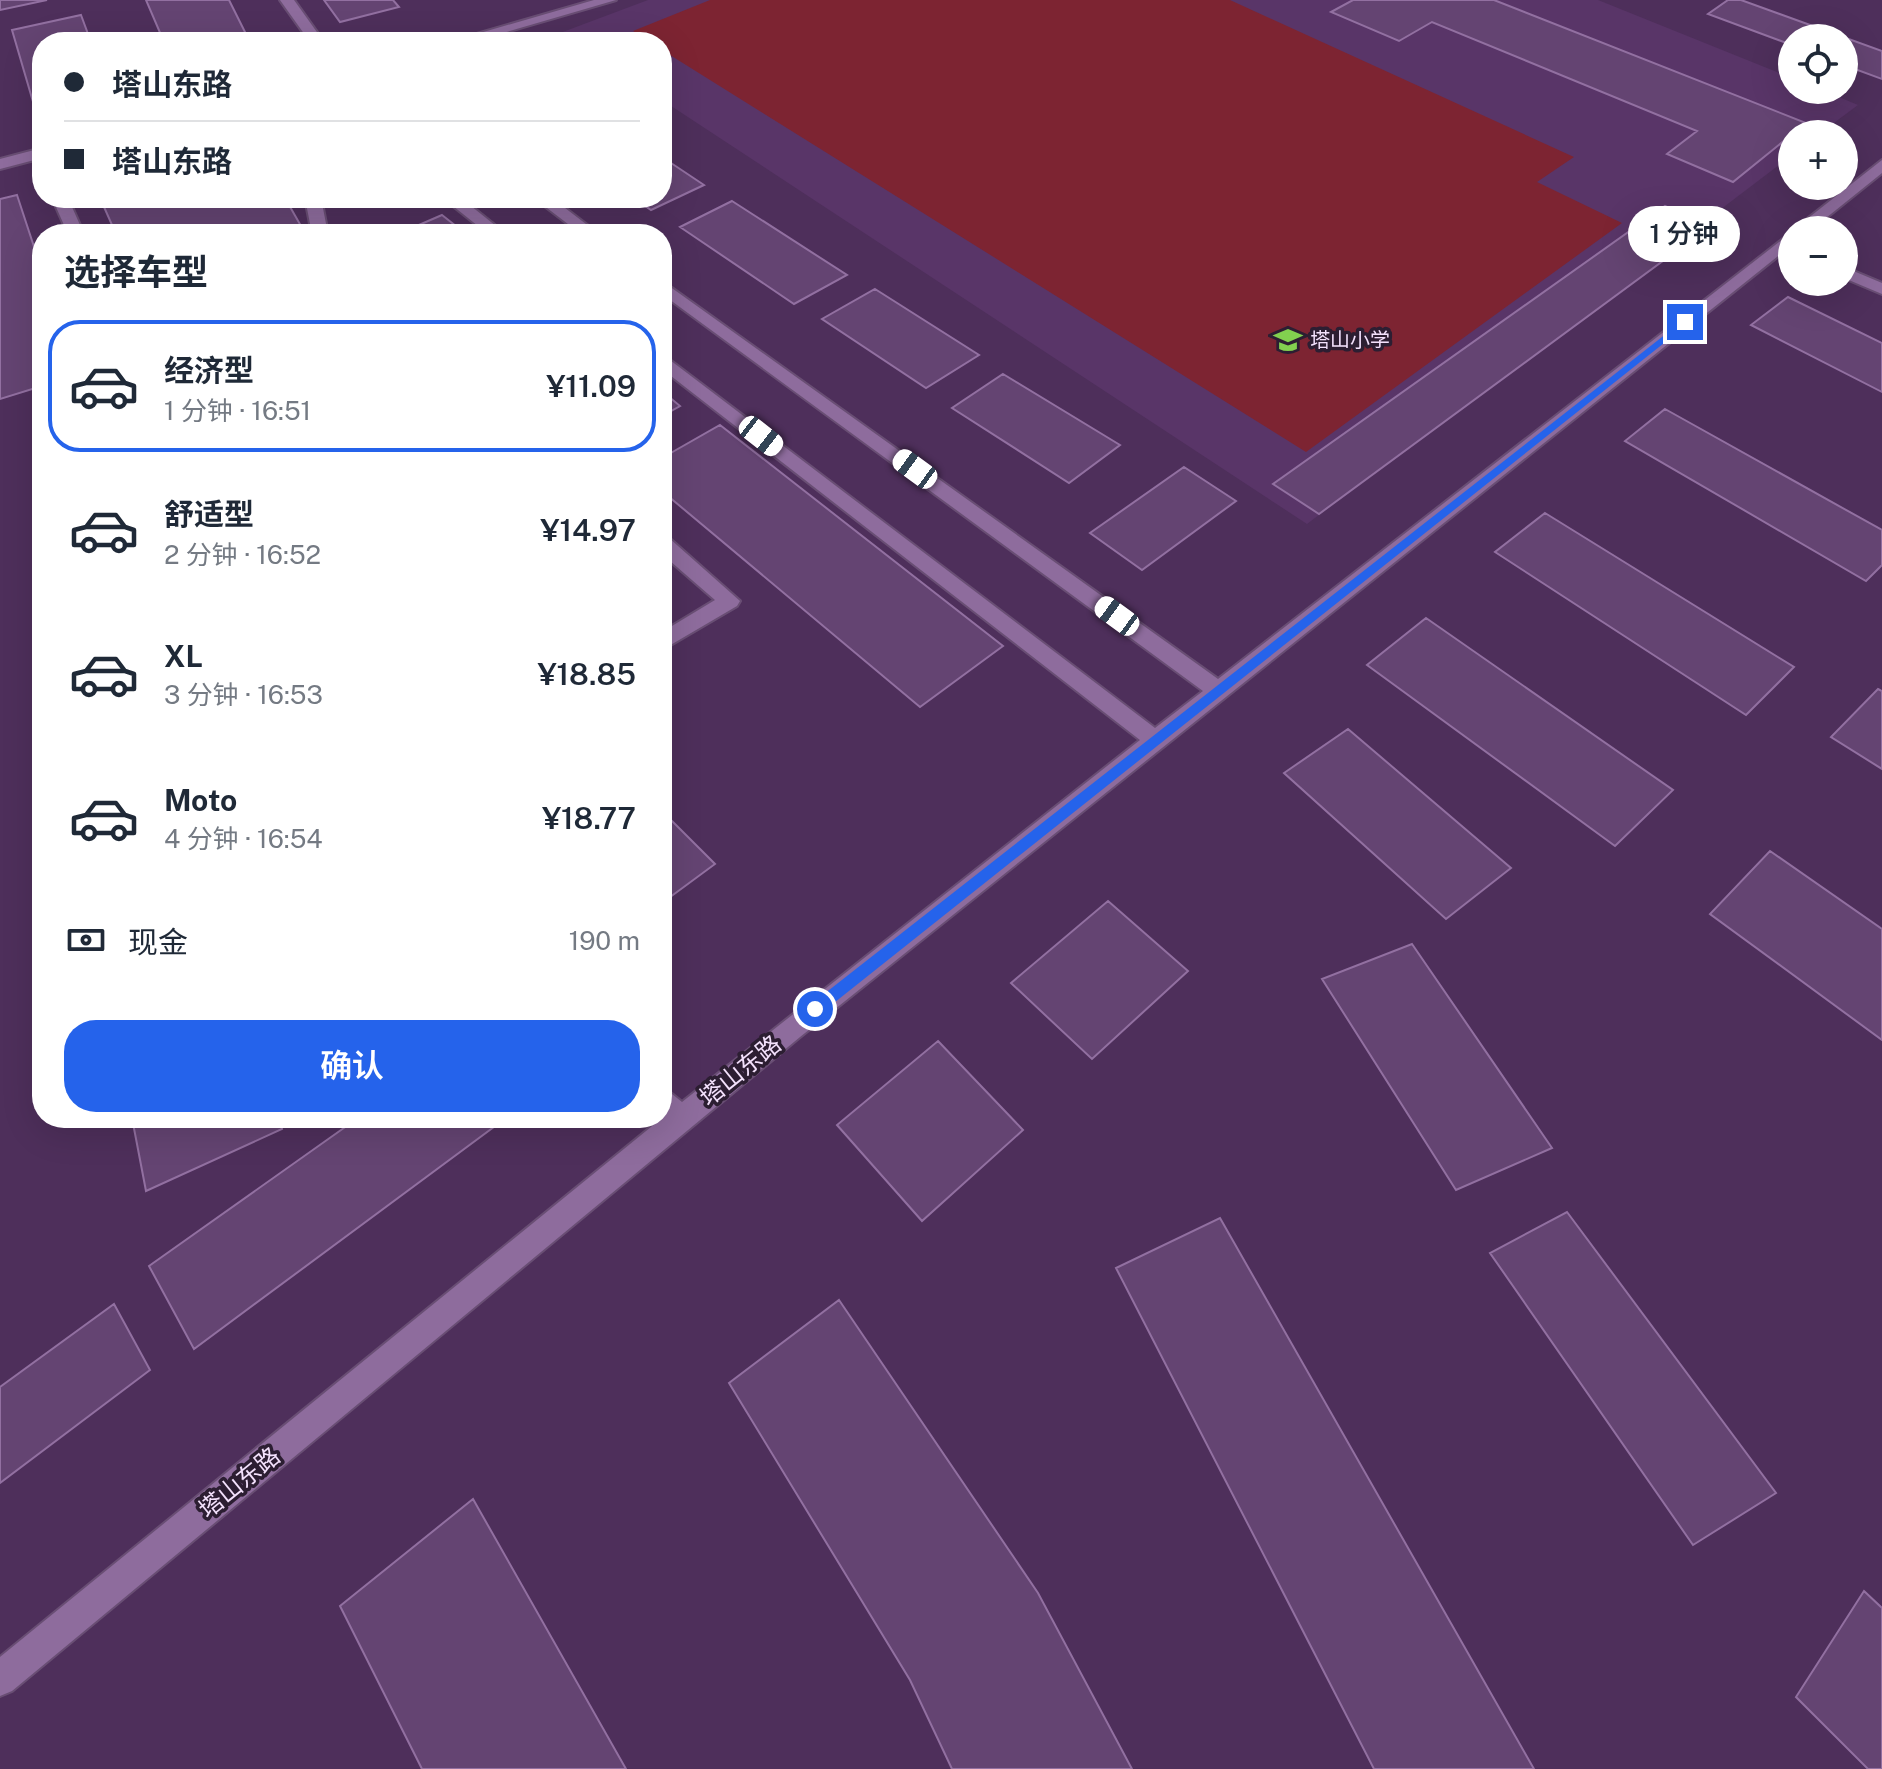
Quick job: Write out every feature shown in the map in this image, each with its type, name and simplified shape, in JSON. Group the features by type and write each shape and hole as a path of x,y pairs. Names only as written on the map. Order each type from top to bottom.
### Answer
{"street":[{"path":"287,0 310,32"},
{"path":"492,32 609,0"},
{"path":"0,164 32,156"},
{"name":"塔山东路","path":"1821,216 1882,165"},
{"path":"464,208 485,224"},
{"path":"556,208 577,224"},
{"name":"塔山东路","path":"672,1108 1155,740 1778,251"},
{"path":"1858,278 1882,289"},
{"path":"672,293 1218,690"},
{"path":"672,368 1155,740"},
{"path":"672,552 730,601 672,636"},
{"name":"塔山东路","path":"0,1679 649,1128"}],"shaded area":[{"name":"塔山小学","path":"648,0 1598,0 1778,72 1778,104 1858,105 1838,120 1778,120 1778,166 1307,524 672,107 672,32 563,32"},
{"name":"塔山小学","path":"710,0 1230,0 1574,157 1537,182 1622,223 1306,452 672,56 672,32 633,31"}],"building":[{"path":"0,0 47,0 0,10"},
{"path":"146,0 229,0 245,32 160,32"},
{"path":"324,0 393,0 399,7 340,22"},
{"path":"1353,0 1494,0 1798,120 1778,120 1778,146 1733,182 1667,154 1697,131 1432,22 1399,41 1331,12"},
{"path":"1728,0 1741,0 1807,24 1778,24 1778,40 1708,14"},
{"path":"81,15 87,32 32,32 32,98 12,30"},
{"path":"1858,42 1882,51 1882,79 1858,70"},
{"path":"672,164 704,185 672,200"},
{"path":"17,195 32,241 32,389 0,399 0,199"},
{"path":"732,201 847,275 794,304 680,227"},
{"path":"1665,206 1709,227 1319,514 1273,484"},
{"path":"104,208 291,208 300,224 112,224"},
{"path":"442,215 453,224 421,224"},
{"path":"875,289 979,355 926,388 822,319"},
{"path":"1788,297 1882,343 1882,392 1751,325"},
{"path":"1003,374 1120,445 1069,483 952,408"},
{"path":"672,399 680,406 672,410"},
{"path":"1665,409 1882,530 1882,565 1866,581 1625,441"},
{"path":"720,425 1003,646 920,707 672,499 672,452"},
{"path":"1184,467 1236,501 1142,570 1090,533"},
{"path":"1545,513 1794,667 1746,715 1495,552"},
{"path":"1426,618 1673,790 1615,846 1367,665"},
{"path":"1878,689 1882,691 1882,769 1831,737"},
{"path":"1348,729 1511,868 1446,919 1284,773"},
{"path":"672,821 715,864 672,896"},
{"path":"1770,851 1882,929 1882,1040 1710,914"},
{"path":"1108,901 1188,971 1092,1059 1011,983"},
{"path":"1412,944 1552,1148 1456,1190 1322,979"},
{"path":"938,1041 1023,1130 922,1221 837,1125"},
{"path":"134,1128 282,1128 282,1129 146,1191"},
{"path":"344,1128 492,1128 194,1349 149,1266"},
{"path":"1567,1212 1776,1493 1693,1545 1490,1253"},
{"path":"1220,1218 1534,1769 1374,1769 1116,1268"},
{"path":"839,1300 1038,1593 1132,1769 952,1769 910,1680 729,1383"},
{"path":"114,1304 150,1370 0,1483 0,1387"},
{"path":"473,1499 626,1769 422,1769 340,1606"},
{"path":"1864,1591 1882,1608 1882,1769 1868,1769 1796,1697"}],"place":[{"name":"塔山小学","path":"1288,340"}],"route":[{"path":"815,1009 1685,322"}]}
